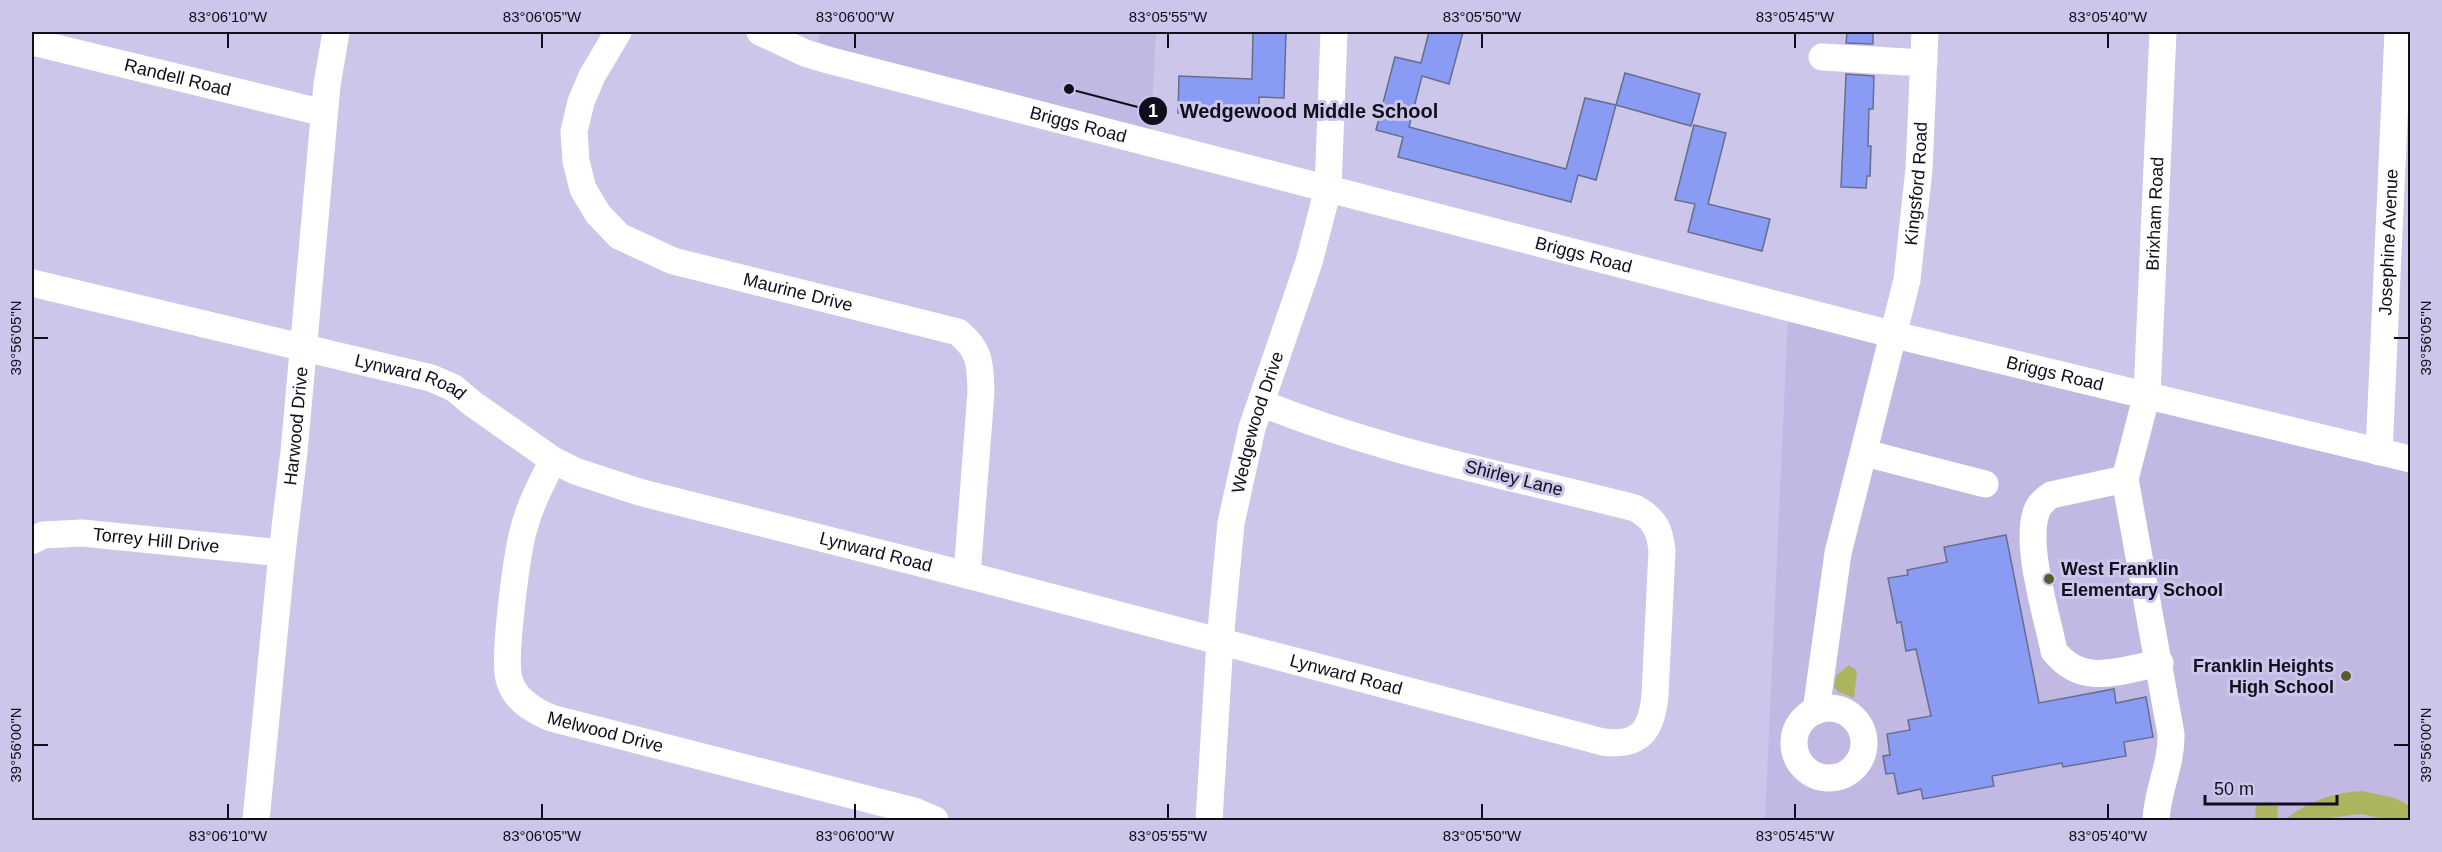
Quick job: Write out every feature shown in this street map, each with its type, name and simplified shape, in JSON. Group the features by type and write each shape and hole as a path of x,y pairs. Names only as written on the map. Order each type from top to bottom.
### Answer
{"street":[{"name":"Harwood Drive","path":"256,820 324,113 336,32"},
{"name":"Maurine Drive","path":"618,32 592,76 581,102 574,131 576,161 583,189 598,214 619,236 673,261 958,332 972,344 980,368 981,392 967,575"},
{"name":"Briggs Road","path":"760,32 805,53 828,60 1895,335 2410,459"},
{"name":"Wedgewood Drive","path":"1209,820 1220,641 1231,523 1252,428 1309,262 1328,189 1334,32"},
{"name":"Kingsford Road","path":"1816,711 1838,553 1895,335 1907,280 1918,178 1925,32"},
{"name":"Brixham Road","path":"2125,479 2147,394 2163,32"},
{"name":"Josephine Avenue","path":"2379,452 2400,216 2397,32"},
{"name":"Randell Road","path":"32,42 324,113"},
{"path":"1822,57 1924,63"},
{"name":"Lynward Road","path":"32,283 431,378 454,388 553,460 575,471 639,492 967,575 1399,690 1614,743 1635,739 1649,724 1654,710 1658,636"},
{"name":"Shirley Lane","path":"1261,403 1335,431 1615,503 1644,513 1657,526 1661,534 1658,636"},
{"path":"1865,453 1984,483"},
{"name":"Melwood Drive","path":"553,460 524,528 518,560 508,654 508,678 526,705 551,718 914,811 935,820"},
{"path":"2156,820 2157,802 2172,749 2167,702 2160,663 2125,479 2051,495 2036,511 2033,532 2035,561 2054,651 2073,669 2086,674 2160,663"},
{"name":"Torrey Hill Drive","path":"32,541 43,534 82,533 282,553"}],"shaded area":[{"path":"819,32 1156,32 1151,131 818,46"},
{"name":"West Franklin Elementary School","path":"1788,317 2264,433 2410,473 2410,820 1765,820"}],"green space":[{"path":"1849,665 1857,671 1854,698 1839,692 1834,687 1836,676"},
{"path":"2362,791 2395,798 2410,806 2410,820 2390,820 2361,814 2325,820 2285,820 2321,799"},
{"path":"2256,805 2278,806 2277,820 2255,820"}],"building":[{"path":"1253,32 1286,32 1284,98 1259,97 1259,115 1178,113 1179,76 1252,79"},
{"path":"1429,32 1463,32 1449,84 1422,76 1409,127 1566,169 1585,98 1616,105 1596,180 1578,175 1571,202 1398,157 1403,137 1376,130 1395,57 1421,63"},
{"path":"1847,32 1873,32 1873,44 1846,43"},
{"path":"1625,73 1700,94 1691,126 1616,105"},
{"path":"1846,74 1874,76 1873,109 1869,109 1870,176 1867,176 1866,188 1841,187"},
{"path":"1694,125 1726,133 1708,204 1770,219 1762,251 1688,232 1695,204 1675,200"},
{"path":"2006,535 2039,703 2114,689 2116,703 2146,697 2153,737 2124,742 2126,756 2063,767 2062,763 1992,776 1994,786 1923,799 1921,789 1898,794 1894,773 1886,774 1883,756 1890,755 1887,734 1910,730 1908,720 1931,716 1916,649 1906,651 1901,622 1897,623 1888,578 1908,575 1907,570 1947,562 1944,547"}],"place":[{"name":"Wedgewood Middle School","path":"1069,89"},
{"name":"West Franklin Elementary School","path":"2049,579"},
{"name":"Franklin Heights High School","path":"2346,676"}]}
